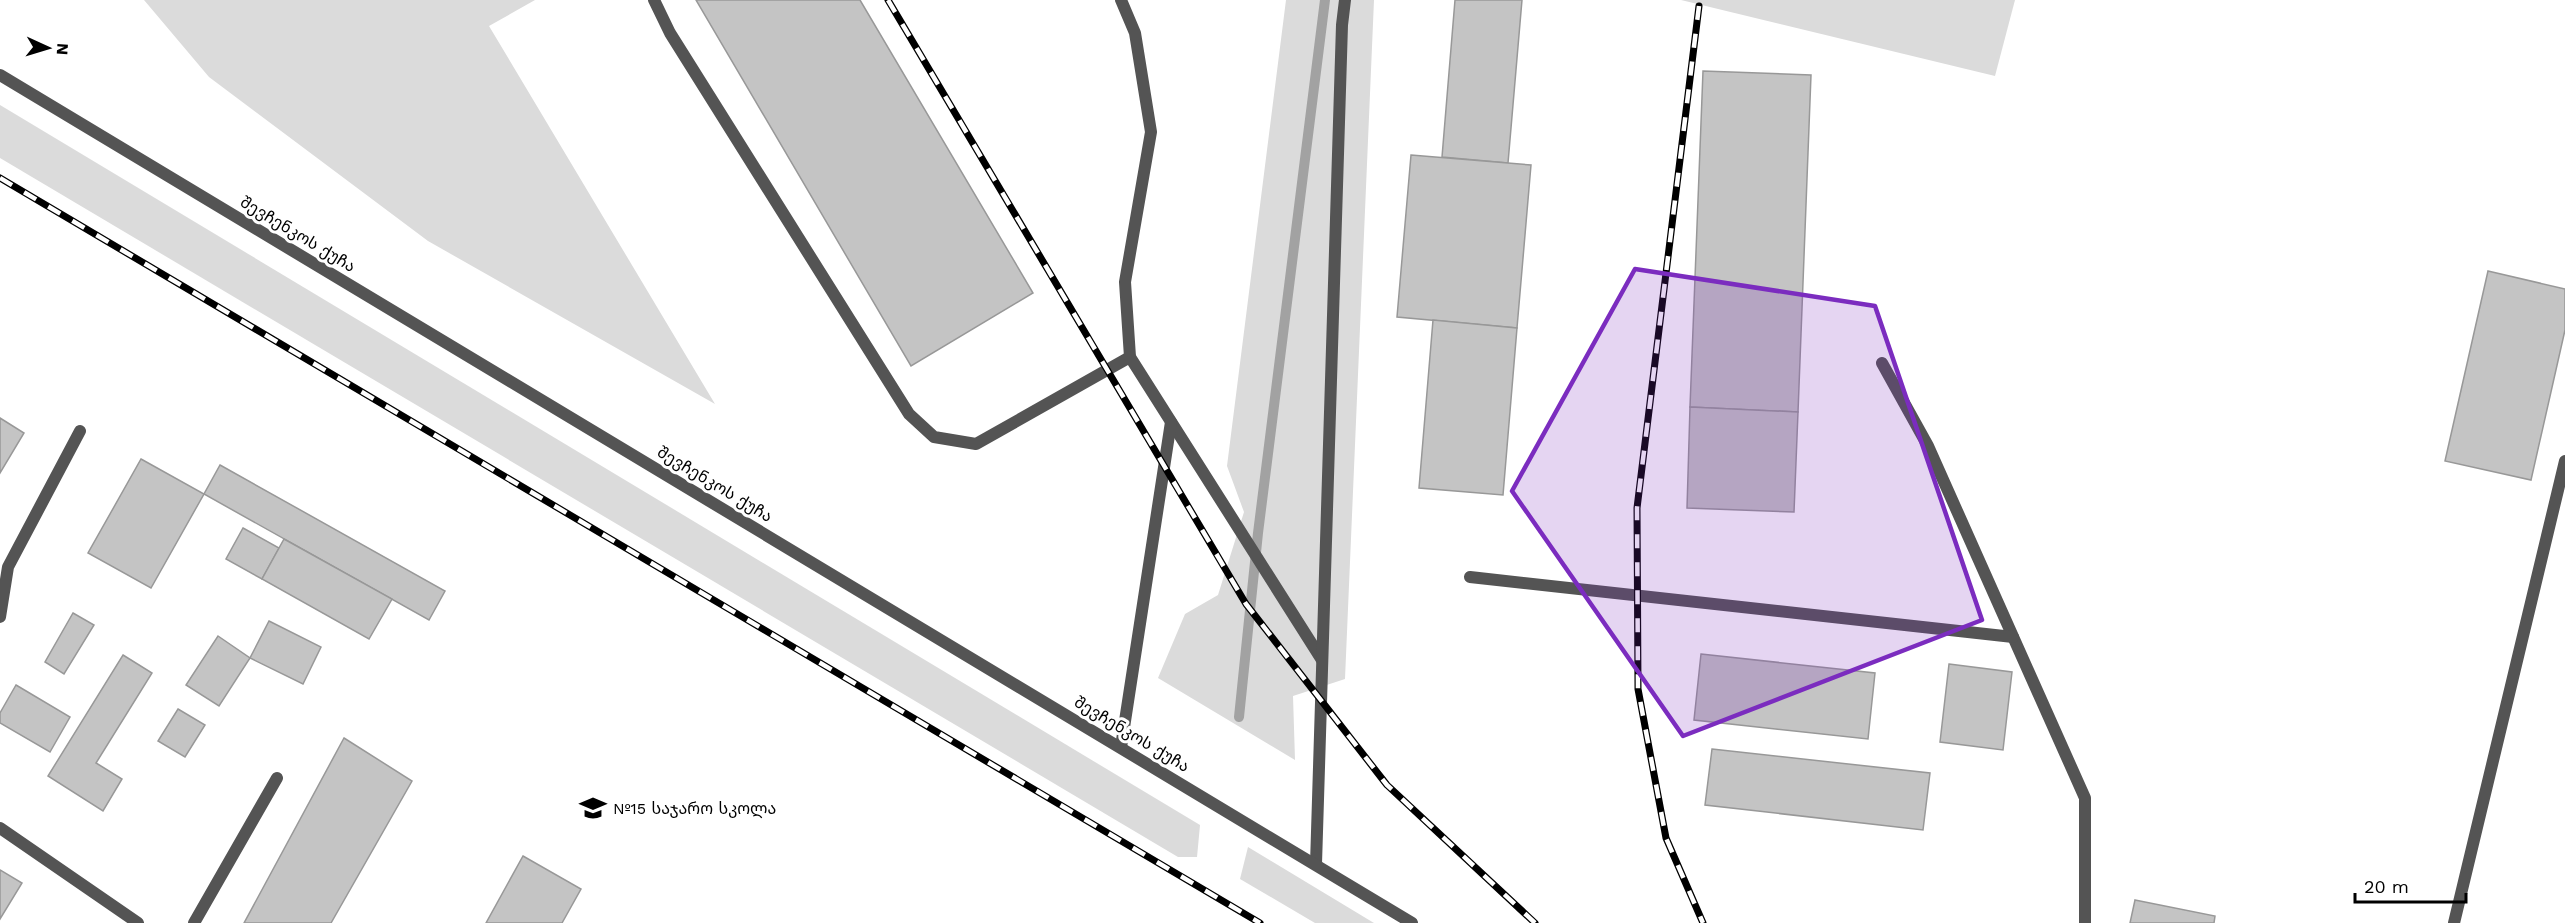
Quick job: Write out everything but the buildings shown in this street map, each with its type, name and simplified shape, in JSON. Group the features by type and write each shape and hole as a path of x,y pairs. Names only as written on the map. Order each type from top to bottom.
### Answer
{"street":[{"path":"654,0 670,33 909,414 934,437 976,444 1130,357"},
{"path":"1121,0 1135,33 1151,132 1125,282 1130,357 1322,661"},
{"path":"1316,864 1342,25 1345,0"},
{"name":"შევჩენკოს ქუჩა","path":"0,75 1412,923"},
{"path":"1882,363 1928,446 2085,798 2085,923"},
{"path":"1121,747 1171,422"},
{"path":"0,617 8,567 80,431"},
{"path":"2454,923 2565,461"},
{"path":"1470,577 2013,637"},
{"path":"194,923 277,778"},
{"path":"0,828 138,923"}],"highlighted area":[{"path":"1635,269 1875,306 1982,620 1683,736 1512,491"}],"shaded area":[{"path":"144,0 535,0 489,26 715,404 428,241 209,77"},
{"path":"1286,0 1374,0 1345,679 1293,696 1295,760 1158,678 1185,614 1218,595 1244,512 1227,466"},
{"path":"1681,0 2015,0 1995,76"},
{"path":"0,105 1200,825 1197,857 1178,857 0,158"},
{"path":"1248,847 1374,923 1315,923 1240,879"}],"waterway":[{"path":"1239,717 1258,533 1325,0"}],"railway":[{"path":"888,0 1246,604 1387,785 1535,923"},
{"path":"1699,6 1637,508 1638,689 1666,838 1703,923"},
{"path":"0,178 1260,923"}],"place":[{"name":"№15 საჯარო სკოლა","path":"593,808"}]}
